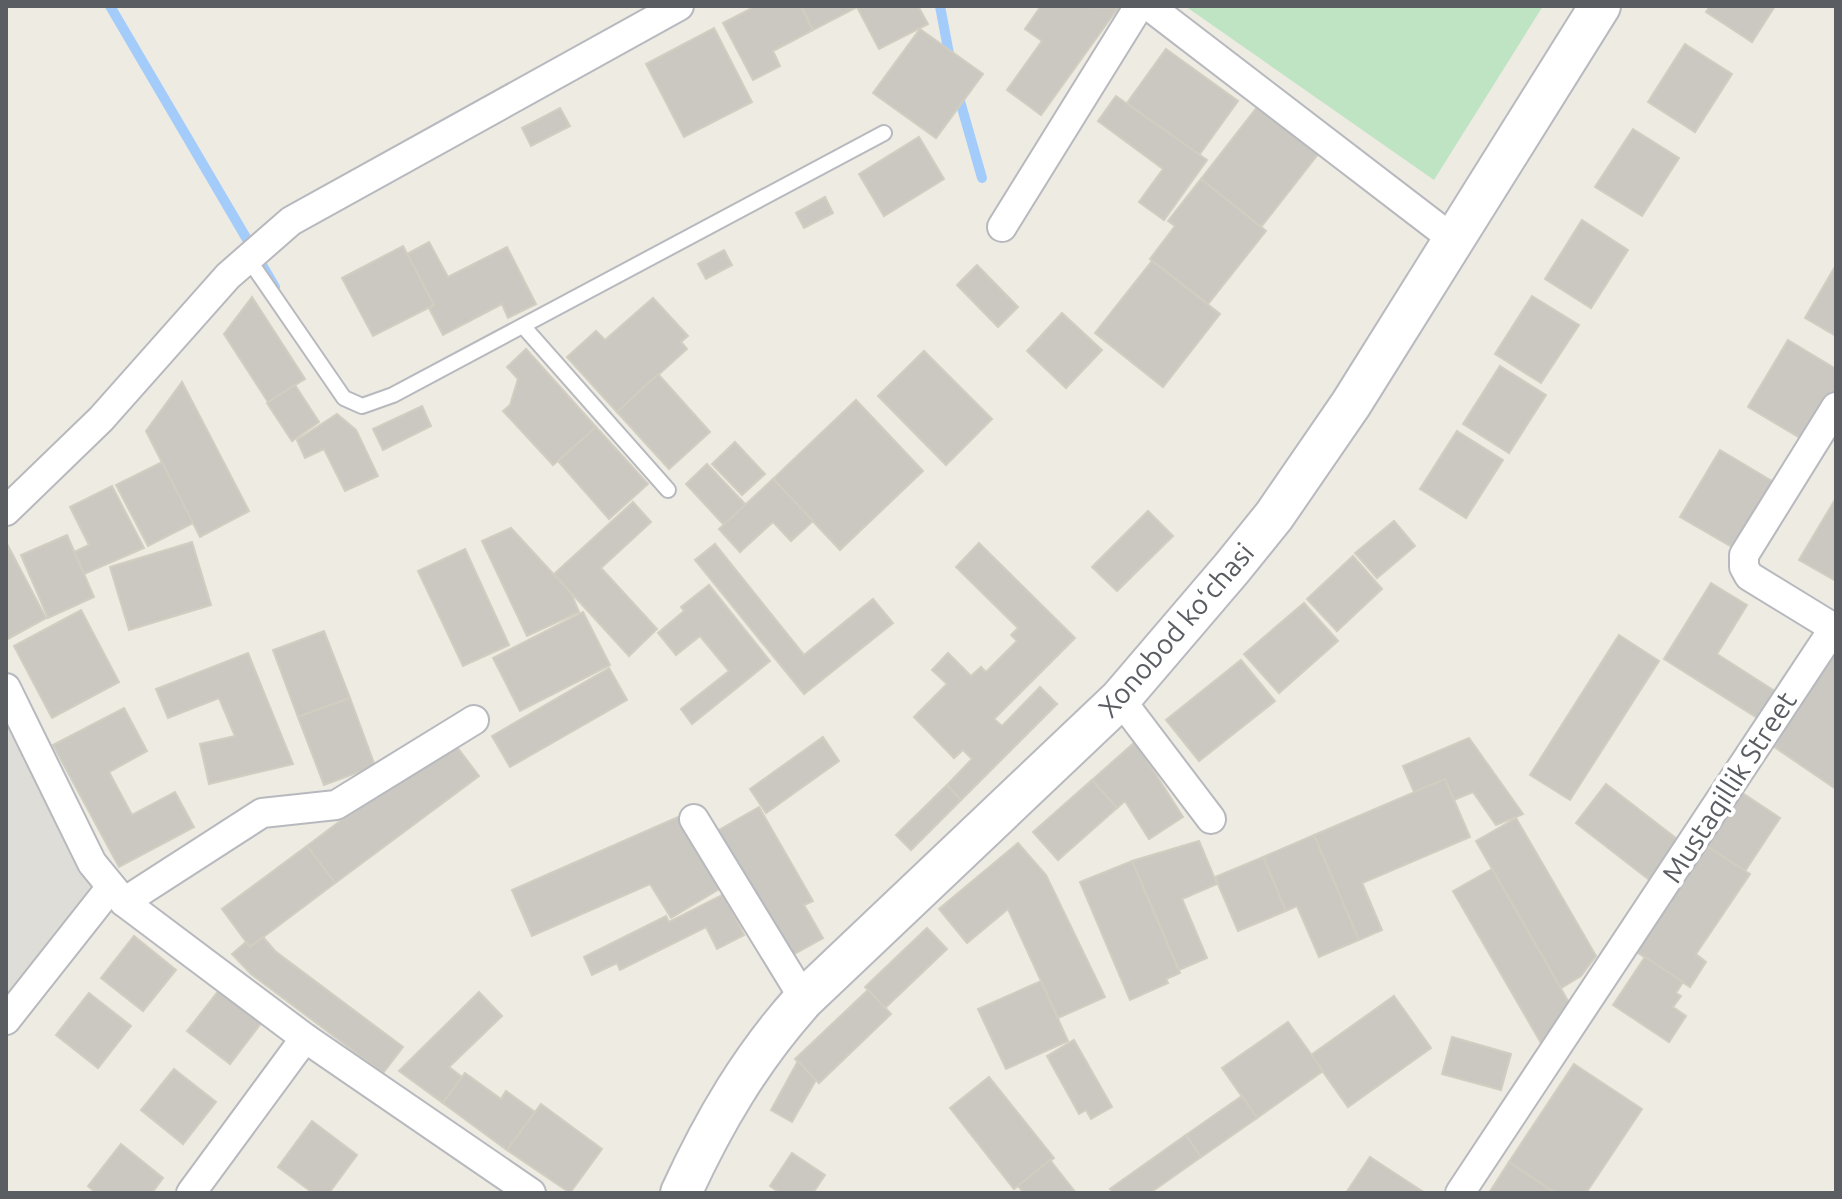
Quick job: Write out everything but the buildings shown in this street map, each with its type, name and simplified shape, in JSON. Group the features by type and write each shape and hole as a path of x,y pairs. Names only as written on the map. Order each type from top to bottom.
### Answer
{"main road":[{"name":"Xonobod koʻchasi","path":"681,1193 730,1095 752,1061 804,999 1120,699 1191,619 1274,516 1351,404 1600,6"}],"street":[{"path":"6,511 101,419 247,257 291,221 679,6"},
{"path":"1002,227 1139,6"},
{"path":"1149,6 1454,240"},
{"name":"Mustaqillik Street","path":"1460,1193 1835,628 1749,576 1744,567 1744,555 1836,407"},
{"path":"6,688 92,863 117,894 305,1038 531,1193"},
{"path":"1120,699 1211,819"},
{"path":"6,1020 117,894 262,813 336,805 474,720"},
{"path":"694,819 804,999"},
{"path":"191,1193 305,1038"}],"lane":[{"path":"247,257 344,398 362,406 393,395 884,133"},
{"path":"523,326 668,490"}],"shaded area":[{"path":"6,714 93,884 6,997"}],"green space":[{"path":"1185,6 1543,6 1434,180"}],"waterway":[{"path":"110,6 275,287"},
{"path":"940,6 950,59"},
{"path":"958,94 982,178"}]}
